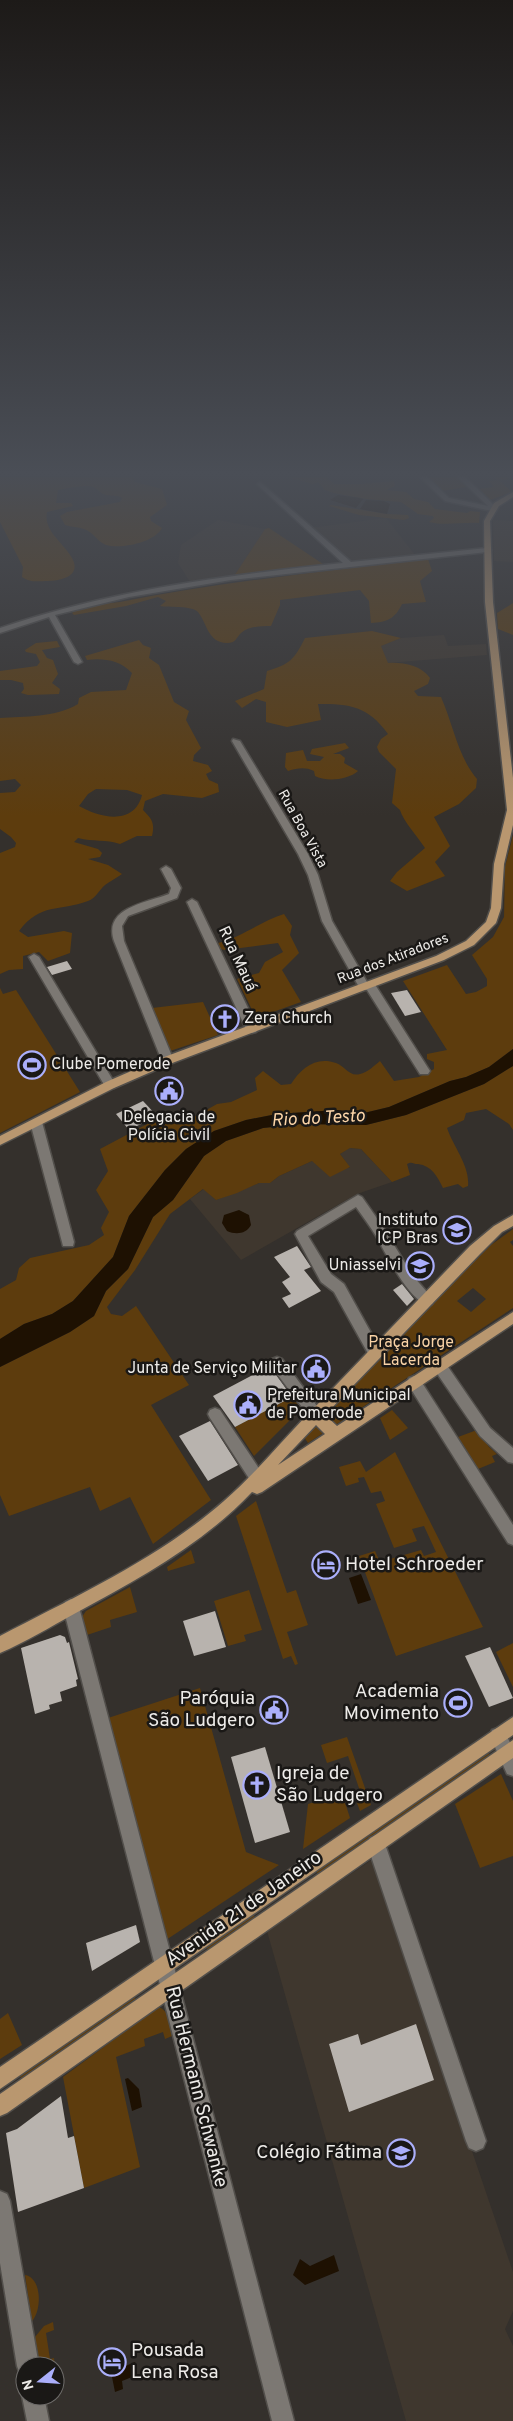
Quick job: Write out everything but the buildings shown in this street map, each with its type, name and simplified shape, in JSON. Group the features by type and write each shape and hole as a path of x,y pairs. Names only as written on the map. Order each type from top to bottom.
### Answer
{"main road":[{"name":"Rua dos Atiradores","path":"0,1141 110,1085 458,950 485,931 494,916 497,874 511,818 512,802 489,590"},
{"path":"235,1501 315,1414 485,1240 513,1220"},
{"path":"0,1645 160,1558 235,1501 513,1317"},
{"path":"315,1414 328,1428 337,1433"},
{"name":"Avenida 21 de Janeiro","path":"0,2079 513,1725"},
{"name":"Avenida 21 de Janeiro","path":"0,2106 376,1844 511,1757"}],"street":[{"path":"0,631 95,602 161,590"},
{"path":"51,614 78,662"},
{"name":"Rua Boa Vista","path":"236,741 303,854 317,887 327,921 367,986 424,1071"},
{"path":"166,869 176,888 173,896 124,914 120,918 116,929 118,941 168,1061"},
{"name":"Rua Mauá","path":"192,902 252,1029"},
{"path":"34,957 110,1085"},
{"path":"36,1122 68,1242"},
{"path":"375,1353 339,1288 326,1278 301,1234 358,1200 379,1230 408,1280 427,1300"},
{"path":"276,1363 315,1414"},
{"path":"439,1365 486,1432 513,1457"},
{"path":"414,1382 513,1538"},
{"path":"215,1414 258,1478"},
{"name":"Rua Hermann Schwanke","path":"71,1607 283,2421"},
{"path":"498,1736 511,1757"},
{"path":"376,1844 476,2142"},
{"path":"0,2201 26,2356"},
{"path":"36,2406 38,2421"}],"shaded area":[{"path":"444,635 448,646 486,644 487,655 387,663 380,646 401,638"},
{"path":"349,1148 361,1149 392,1182 357,1194 241,1260 190,1199 204,1189 216,1200 259,1183 270,1183 279,1176 312,1161 350,1168 340,1154"},
{"name":"Colégio Fátima","path":"373,1859 513,2272 513,2311 505,2329 513,2346 513,2421 406,2421 267,1931"}],"green space":[{"path":"191,590 423,590 426,602 402,604 390,619 371,623 369,601 360,590 280,600 280,605 271,626 248,629 230,643 216,640 195,610 160,606 166,601 158,597 126,606 74,615 72,613 88,606"},
{"path":"513,603 513,635 498,629 497,613"},
{"path":"372,631 401,638 381,646 388,663 411,665 422,670 430,678 428,684 414,691 418,696 441,697 460,751 477,779 476,788 459,804 434,817 450,846 435,862 445,876 407,891 390,881 397,872 425,848 407,824 400,810 392,803 396,769 379,752 377,747 381,739 388,734 381,725 366,712 358,708 318,704 321,720 287,727 266,722 266,702 256,699 242,708 235,701 264,689 267,671 281,666 290,660 298,651 305,638"},
{"path":"139,640 143,645 151,648 149,658 159,665 174,702 189,711 186,720 201,748 194,755 193,761 208,765 212,771 206,774 209,780 218,784 219,792 202,798 163,794 145,801 143,810 152,822 152,836 137,836 120,844 78,838 74,842 98,849 102,853 100,857 88,859 108,865 122,874 105,885 91,900 43,912 27,922 19,931 28,937 64,931 72,933 70,953 48,961 39,952 23,956 23,969 9,970 0,974 0,853 15,847 16,843 0,829 0,793 15,792 21,785 15,779 0,781 0,718 60,712 78,704 79,698 91,692 126,690 132,673 117,663 99,659 87,660 85,656","holes":["96,789 127,790 142,795 138,805 124,815 106,816 79,806 88,794"]},
{"path":"57,641 60,647 42,650 47,658 53,660 58,674 52,683 60,689 59,694 28,695 21,693 24,689 23,683 0,680 0,671 37,666 40,662 36,654 26,652 25,650 36,643"},
{"path":"345,743 349,748 333,754 340,754 345,758 344,763 358,771 349,776 325,779 315,776 314,771 308,769 301,768 288,771 285,767 286,753 303,750 307,761 320,761 324,757 310,754 312,749"},
{"path":"513,835 513,1049 489,1067 389,1107 364,1113 337,1110 277,1114 246,1120 214,1131 186,1149 165,1170 129,1216 113,1257 73,1301 52,1314 24,1324 0,1339 0,1289 16,1280 19,1268 30,1258 89,1245 104,1235 101,1228 109,1212 96,1190 108,1171 100,1149 168,1113 180,1125 217,1104 231,1102 257,1090 255,1078 263,1071 281,1085 291,1084 304,1068 322,1061 336,1063 356,1075 371,1069 380,1061 394,1081 419,1077 434,1069 434,1062 427,1059 427,1054 447,1050 403,981 447,965 466,994 476,992 487,986 487,979 472,955 493,937 504,917 505,867"},
{"path":"284,914 292,926 290,935 299,953 282,970 301,1002 256,1018 237,979 259,973 265,962 283,952 278,943 225,950 220,949 218,943"},
{"name":"Clube Pomerode","path":"0,988 3,994 16,990 80,1092 0,1133"},
{"path":"203,1002 218,1035 170,1051 152,1008"},
{"path":"513,1066 513,1130 509,1124 486,1109 466,1113 464,1120 447,1128 467,1171 468,1186 463,1188 458,1184 443,1188 430,1169 423,1165 411,1163 407,1164 410,1175 392,1182 361,1149 350,1148 340,1154 350,1167 330,1177 312,1161 279,1176 270,1183 259,1183 216,1200 203,1189 170,1214 135,1270 107,1307 111,1314 122,1316 136,1306 189,1385 151,1405 211,1500 153,1544 130,1497 100,1511 90,1487 9,1516 0,1495 0,1367 70,1332 94,1316 106,1291 128,1269 153,1217 173,1200 204,1156 226,1141 263,1128 301,1124 366,1125 406,1115 484,1084"},
{"name":"Praça Jorge Lacerda","path":"513,1229 513,1240 510,1242 513,1246 513,1308 308,1443 304,1437 378,1358 491,1245","holes":["473,1288 486,1299 471,1312 457,1301"]},
{"path":"292,1397 301,1409 254,1456 235,1427"},
{"path":"392,1410 408,1428 390,1440 380,1418"},
{"path":"477,1430 489,1447 497,1454 492,1456 495,1462 478,1469 458,1437"},
{"path":"395,1452 483,1627 396,1656 359,1556 375,1551 380,1562 421,1550 424,1556 436,1552 424,1526 412,1529 417,1541 394,1548 376,1504 385,1501 381,1491 371,1493 364,1477 358,1478 359,1482 346,1486 339,1467 360,1461 366,1472"},
{"path":"256,1501 287,1593 296,1590 308,1625 287,1632 298,1664 295,1665 291,1656 283,1659 236,1516"},
{"path":"191,1550 195,1563 168,1571 167,1567"},
{"path":"130,1587 137,1612 110,1620 111,1627 87,1635 82,1617 86,1611"},
{"path":"249,1590 262,1630 244,1635 246,1641 228,1646 214,1601"},
{"path":"513,1643 513,1687 496,1652"},
{"path":"200,1688 246,1852 279,1865 166,1940 108,1718"},
{"path":"347,1737 371,1805 360,1811 354,1795 360,1791 348,1756 327,1763 321,1745"},
{"path":"487,1752 490,1755 318,1875 316,1870"},
{"path":"501,1774 513,1801 513,1856 480,1868 455,1804"},
{"path":"342,1793 350,1818 303,1849 308,1804"},
{"path":"253,1914 255,1918 208,1950 205,1946"},
{"path":"134,1996 136,2000 22,2081 20,2076"},
{"path":"158,2007 165,2011 167,2015 172,2036 165,2039 163,2032 144,2039 145,2046 116,2057 140,2167 84,2188 63,2077"},
{"path":"8,2013 22,2045 0,2059 0,2019"},
{"path":"25,2275 31,2277 35,2282 39,2295 38,2310 32,2321"},
{"path":"53,2322 54,2330 46,2333 50,2356 38,2356 35,2337 44,2326"}],"water":[{"name":"Rio do Testo","path":"513,1049 513,1066 484,1084 406,1115 366,1125 301,1124 263,1128 226,1141 204,1156 173,1200 153,1217 128,1269 106,1291 94,1316 70,1332 0,1367 0,1339 24,1324 52,1314 73,1301 113,1257 129,1216 165,1170 186,1149 214,1131 246,1120 277,1114 337,1110 364,1113 389,1107 489,1067"},
{"path":"239,1210 249,1215 251,1225 240,1233 227,1231 222,1223 224,1215"},
{"path":"361,1574 371,1600 358,1604 349,1578"},
{"path":"128,2078 139,2089 142,2107 132,2111 125,2079"},
{"path":"334,2255 339,2271 305,2285 293,2275 300,2259 310,2266"},
{"path":"135,2362 137,2375 122,2381 123,2389 115,2392 111,2372"}],"place":[{"name":"Zera Church","path":"225,1019"},
{"name":"Clube Pomerode","path":"32,1065"},
{"name":"Delegacia de Polícia Civil","path":"169,1091"},
{"name":"Instituto ICP Bras","path":"457,1230"},
{"name":"Uniasselvi","path":"420,1266"},
{"name":"Junta de Serviço Militar","path":"316,1369"},
{"name":"Prefeitura Municipal de Pomerode","path":"248,1405"},
{"name":"Hotel Schroeder","path":"326,1565"},
{"name":"Academia Movimento","path":"458,1703"},
{"name":"Paróquia São Ludgero","path":"274,1710"},
{"name":"Igreja de São Ludgero","path":"257,1785"},
{"name":"Colégio Fátima","path":"401,2153"},
{"name":"Pousada Lena Rosa","path":"112,2362"}]}
